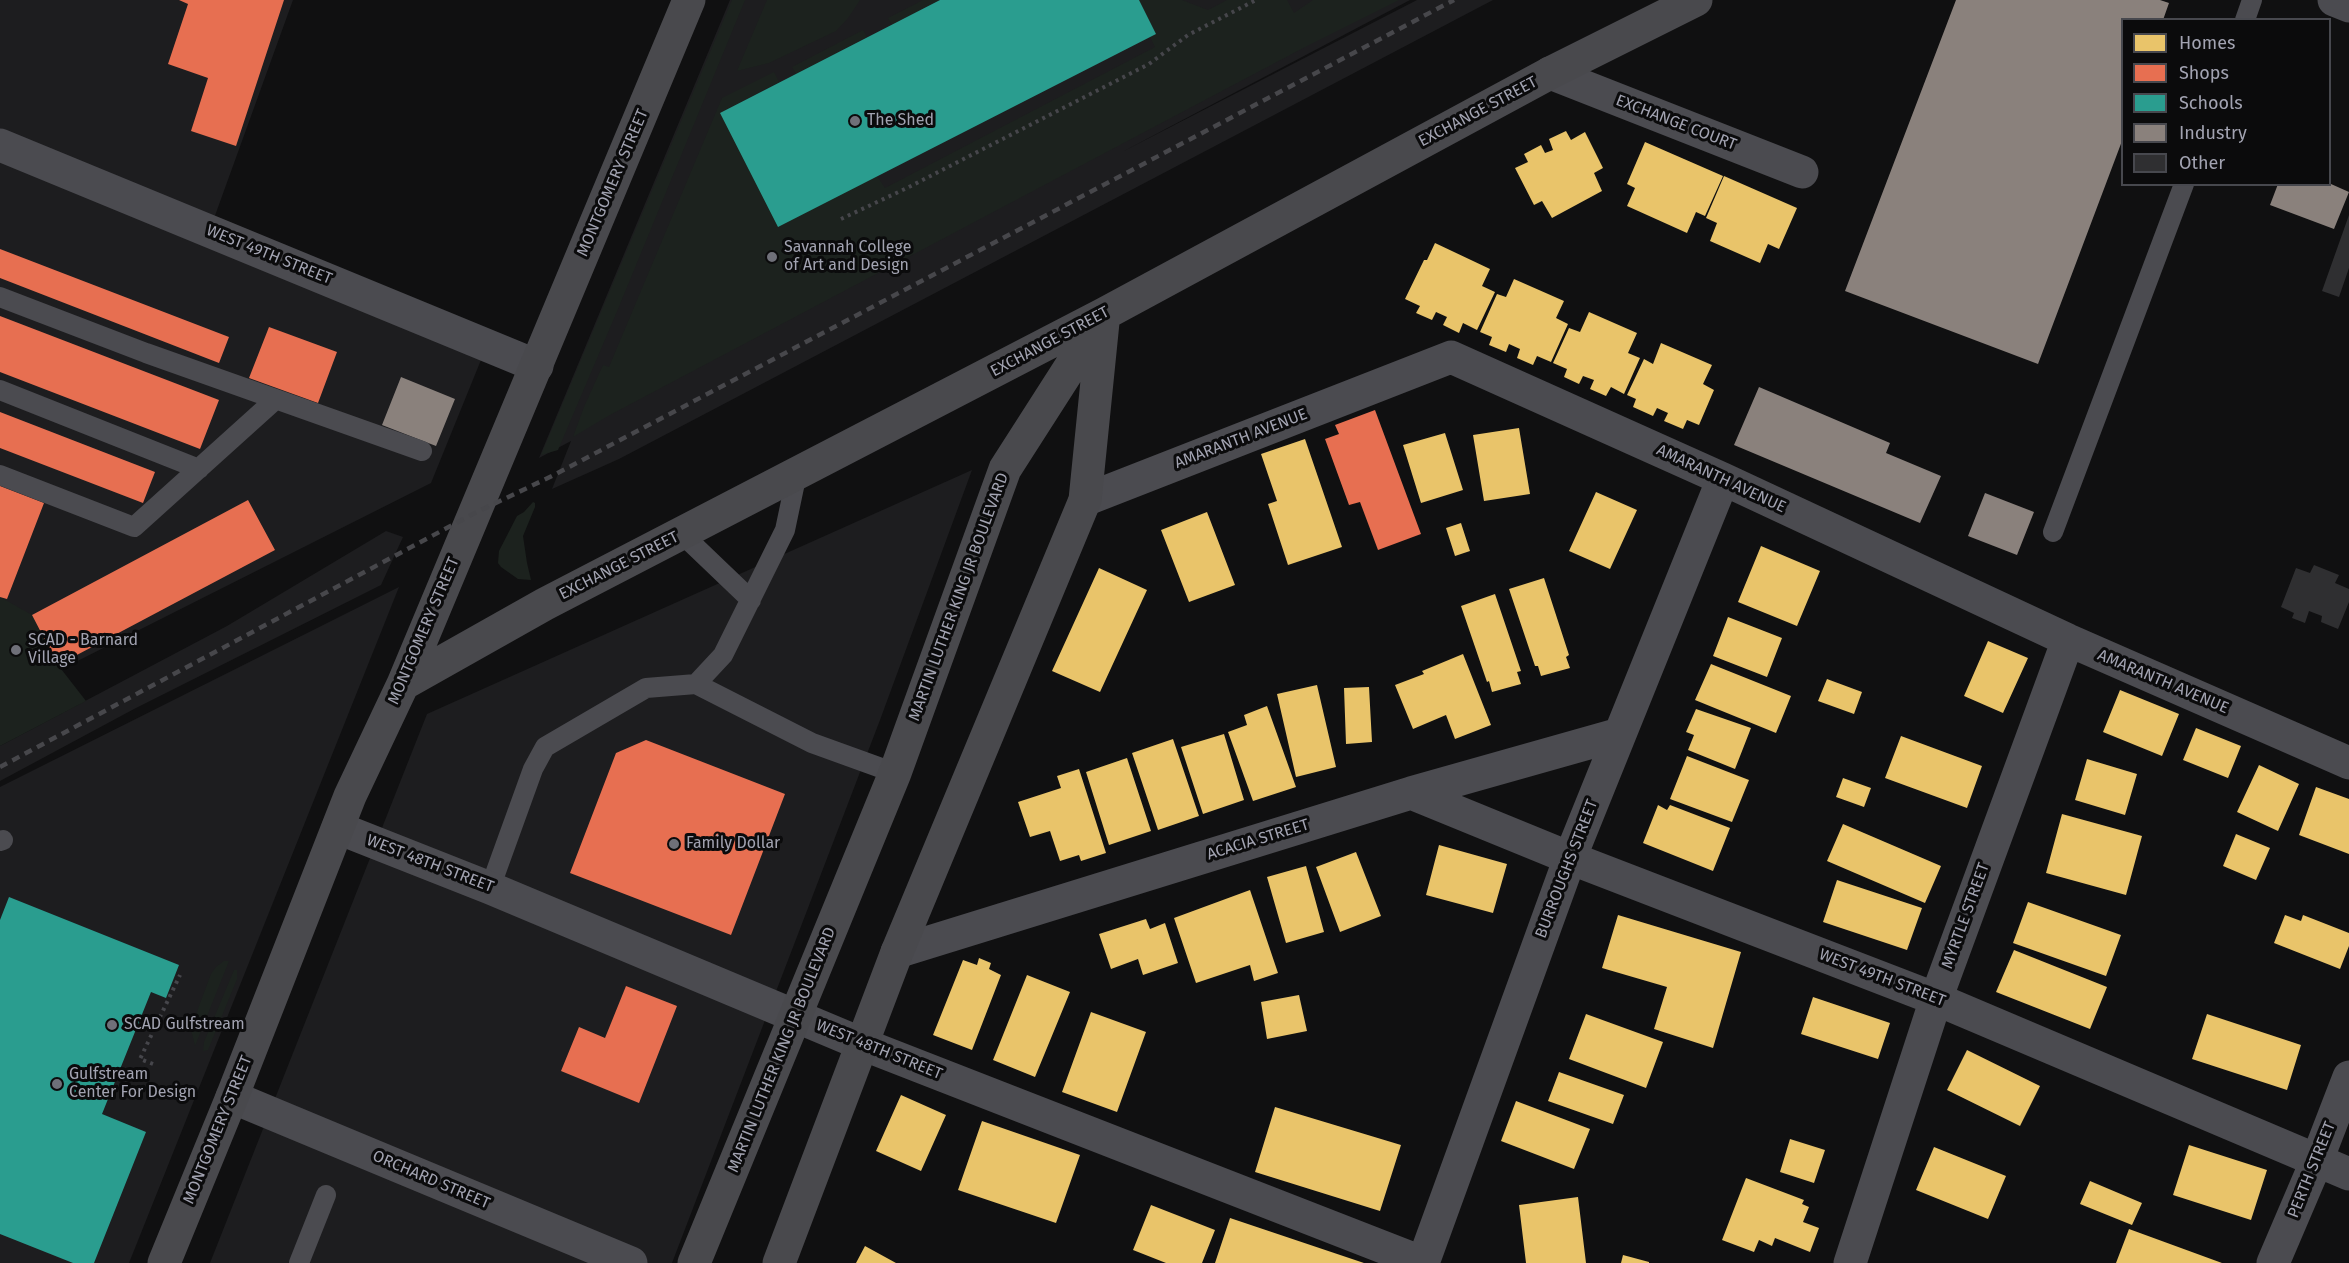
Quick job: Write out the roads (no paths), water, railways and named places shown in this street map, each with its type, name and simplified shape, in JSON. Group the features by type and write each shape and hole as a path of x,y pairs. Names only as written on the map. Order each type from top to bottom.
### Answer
{"main road":[{"name":"MONTGOMERY STREET","path":"167,1262 350,796 403,684 689,0"},
{"name":"EXCHANGE STREET","path":"403,684 545,604 1104,314 1550,74 1696,0"},
{"path":"779,1263 897,952 1085,500 1104,314"},
{"name":"MARTIN LUTHER KING JR BOULEVARD","path":"694,1263 895,773 1005,469 1104,314"}],"street":[{"path":"2334,0 2349,6"},
{"name":"EXCHANGE COURT","path":"1550,74 1802,172"},
{"name":"WEST 49TH STREET","path":"0,145 537,366"},
{"name":"AMARANTH AVENUE","path":"1085,500 1451,357 1723,479 2068,640 2349,763"},
{"name":"BURROUGHS STREET","path":"1423,1263 1570,858 1723,479"},
{"name":"MYRTLE STREET","path":"1850,1263 1936,999 2068,640"},
{"name":"ACACIA STREET","path":"897,952 1411,793 1620,734"},
{"name":"WEST 49TH STREET","path":"1411,793 1570,858 1936,999 2349,1174"},
{"name":"WEST 48TH STREET","path":"338,828 490,888 862,1044 1423,1263"},
{"name":"PERTH STREET","path":"2273,1263 2349,1077"},
{"name":"ORCHARD STREET","path":"232,1096 631,1263"}],"lane":[{"path":"2246,18 2252,0"},
{"path":"2053,532 2183,186"},
{"path":"0,297 146,353 422,451"},
{"path":"0,390 200,469"},
{"path":"0,475 134,527 276,399"},
{"path":"696,684 723,655 785,530 797,473"},
{"path":"682,534 751,600"},
{"path":"490,888 533,769 545,747 646,688 696,684 813,742 895,773"},
{"path":"299,1263 326,1195"}],"railway":[{"path":"0,767 473,514 552,476 1454,0"}],"place":[{"name":"The Shed","path":"855,121"},
{"name":"Savannah College of Art and Design","path":"772,257"},
{"name":"SCAD - Barnard Village","path":"16,650"},
{"name":"Family Dollar","path":"674,844"},
{"name":"SCAD Gulfstream","path":"112,1025"},
{"name":"Gulfstream Center For Design","path":"57,1084"}]}
